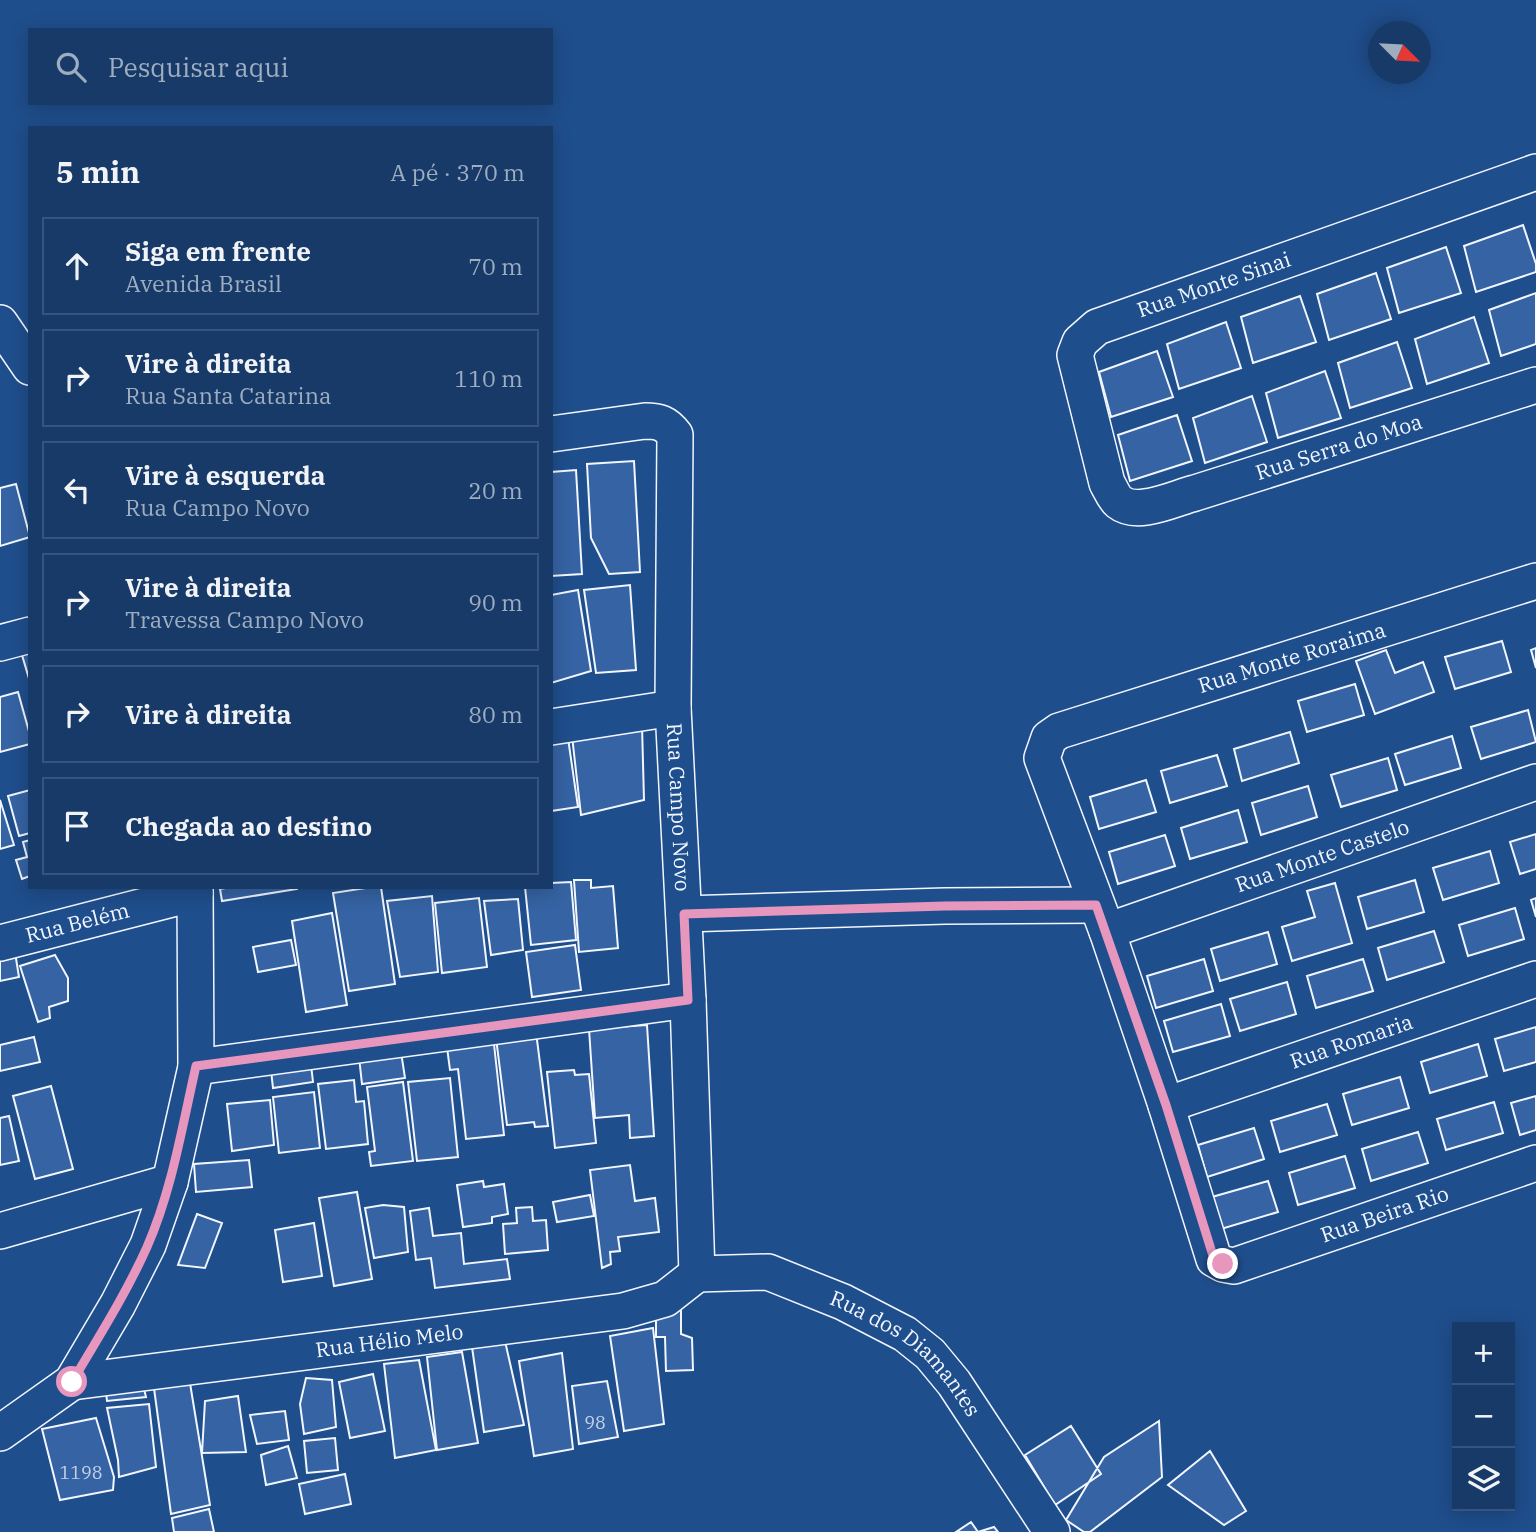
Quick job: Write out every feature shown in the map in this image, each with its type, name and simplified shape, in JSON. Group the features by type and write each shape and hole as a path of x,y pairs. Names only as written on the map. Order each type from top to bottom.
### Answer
{"street":[{"name":"Rua Monte Sinai","path":"1143,507 1130,507 1117,501 1107,483 1075,355 1088,332 1536,172"},
{"path":"3,331 28,364"},
{"name":"Rua Serra do Moa","path":"1143,507 1536,385"},
{"name":"Rua Campo Novo","path":"553,434 657,421 668,425 676,446 673,708 688,1000 697,1274"},
{"name":"Rua Monte Roraima","path":"1101,918 1042,758 1049,738 1059,731 1536,581"},
{"path":"0,643 28,636"},
{"path":"553,727 673,708"},
{"name":"Rua Monte Castelo","path":"684,914 945,906 1101,918 1536,782"},
{"path":"0,1433 72,1382 118,1304 148,1245 170,1182 196,1066 195,890"},
{"name":"Rua Belém","path":"0,943 195,890"},
{"path":"1101,918 1166,1105"},
{"name":"Rua Romaria","path":"1166,1105 1536,979"},
{"path":"196,1066 688,1000"},
{"name":"Rua Beira Rio","path":"1166,1105 1214,1259 1234,1266 1536,1163"},
{"path":"0,1231 170,1182"},
{"name":"Rua dos Diamantes","path":"697,1274 768,1272 843,1302 905,1334 930,1354 954,1383 1052,1532"},
{"name":"Rua Hélio Melo","path":"72,1382 623,1311 665,1299 697,1274"}],"building":[{"path":"1523,225 1536,264 1536,272 1476,292 1464,246"},
{"path":"1446,247 1461,293 1399,313 1387,268"},
{"path":"1376,273 1391,319 1329,340 1317,294"},
{"path":"1536,293 1536,344 1501,356 1489,310"},
{"path":"1300,296 1316,342 1253,363 1241,317"},
{"path":"1474,317 1489,363 1427,384 1415,339"},
{"path":"1226,322 1241,368 1179,389 1167,344"},
{"path":"1397,342 1412,388 1350,408 1338,363"},
{"path":"1157,351 1173,397 1111,417 1099,372"},
{"path":"1325,371 1341,418 1278,438 1266,393"},
{"path":"1252,396 1267,442 1205,463 1193,418"},
{"path":"1177,415 1192,461 1130,481 1118,435"},
{"path":"634,461 640,572 609,574 591,538 587,464"},
{"path":"576,470 582,574 553,576 553,472"},
{"path":"16,484 28,538 0,546 0,488"},
{"path":"630,585 636,670 596,673 584,590"},
{"path":"578,590 591,671 553,682 553,595"},
{"path":"1502,641 1511,672 1455,689 1445,657"},
{"path":"1536,648 1536,668 1531,650"},
{"path":"1386,650 1395,673 1423,662 1434,692 1375,714 1356,661"},
{"path":"28,653 28,675 22,655"},
{"path":"1355,684 1364,715 1307,732 1298,701"},
{"path":"18,692 28,728 28,745 0,752 0,697"},
{"path":"1528,710 1536,742 1481,759 1471,727"},
{"path":"642,725 644,800 581,815 572,736"},
{"path":"1290,732 1299,763 1242,781 1234,749"},
{"path":"1452,736 1461,768 1405,785 1395,754"},
{"path":"568,738 578,807 553,811 553,741"},
{"path":"1217,755 1227,786 1170,803 1161,771"},
{"path":"1388,758 1397,790 1341,807 1331,775"},
{"path":"1146,780 1156,812 1099,829 1090,797"},
{"path":"1308,786 1317,817 1261,835 1252,803"},
{"path":"28,791 28,834 19,836 8,796"},
{"path":"0,800 14,845 0,849"},
{"path":"1238,810 1247,842 1190,859 1181,828"},
{"path":"1536,834 1536,869 1520,874 1510,842"},
{"path":"1165,835 1175,866 1118,884 1109,852"},
{"path":"28,841 28,877 22,879 16,860 27,857 23,842"},
{"path":"1490,851 1499,883 1443,900 1433,868"},
{"path":"574,880 591,880 591,888 613,886 618,948 579,952"},
{"path":"1415,880 1424,912 1367,929 1358,897"},
{"path":"571,882 576,940 531,945 525,889 553,889 553,883"},
{"path":"1335,883 1352,943 1292,961 1282,927 1315,917 1307,891"},
{"path":"220,889 297,889 222,901"},
{"path":"381,889 395,984 349,991 333,893"},
{"path":"432,896 438,972 400,977 387,901"},
{"path":"479,898 487,967 442,973 435,903"},
{"path":"1536,898 1536,917 1531,900"},
{"path":"518,899 523,950 491,955 484,901"},
{"path":"1515,908 1524,939 1468,956 1459,925"},
{"path":"332,913 347,1005 306,1012 292,921"},
{"path":"1434,931 1444,962 1387,980 1378,948"},
{"path":"1268,932 1277,964 1220,981 1211,949"},
{"path":"291,940 296,965 258,972 253,947"},
{"path":"575,945 581,990 532,997 526,952"},
{"path":"14,946 19,977 0,981 0,950"},
{"path":"55,955 68,978 68,1001 49,1007 50,1018 38,1022 20,966"},
{"path":"1204,959 1213,991 1156,1008 1147,976"},
{"path":"1363,959 1373,991 1316,1008 1307,976"},
{"path":"1287,982 1296,1014 1240,1031 1230,999"},
{"path":"1221,1004 1230,1036 1173,1052 1164,1021"},
{"path":"647,1025 654,1136 630,1138 629,1115 595,1118 589,1029"},
{"path":"1536,1027 1536,1062 1504,1071 1495,1039"},
{"path":"536,1032 548,1126 535,1127 534,1122 507,1125 496,1038"},
{"path":"493,1035 504,1135 466,1139 458,1069 450,1070 446,1040"},
{"path":"34,1037 40,1062 0,1071 0,1045"},
{"path":"1478,1044 1487,1076 1430,1093 1421,1062"},
{"path":"401,1052 405,1078 362,1084 359,1057"},
{"path":"311,1065 313,1082 273,1088 271,1070"},
{"path":"574,1070 575,1075 589,1074 596,1143 555,1148 547,1072"},
{"path":"1400,1077 1409,1108 1352,1125 1343,1094"},
{"path":"450,1078 458,1157 417,1161 408,1082"},
{"path":"354,1080 356,1102 364,1101 368,1144 326,1149 318,1084"},
{"path":"403,1082 413,1161 371,1166 369,1152 375,1151 367,1087"},
{"path":"51,1086 73,1169 35,1179 13,1096"},
{"path":"314,1092 320,1148 279,1153 273,1097"},
{"path":"1536,1096 1536,1130 1520,1135 1511,1103"},
{"path":"270,1100 274,1145 232,1151 227,1104"},
{"path":"1494,1102 1503,1133 1446,1150 1437,1119"},
{"path":"1327,1104 1337,1135 1280,1152 1271,1121"},
{"path":"9,1116 19,1161 0,1165 0,1118"},
{"path":"1254,1128 1264,1159 1207,1177 1198,1145"},
{"path":"1418,1132 1428,1163 1371,1181 1362,1149"},
{"path":"1345,1156 1355,1188 1298,1205 1289,1173"},
{"path":"249,1160 252,1187 196,1192 194,1164"},
{"path":"630,1165 635,1201 655,1198 659,1232 618,1237 620,1251 610,1252 611,1264 602,1268 590,1170"},
{"path":"483,1181 484,1187 504,1184 508,1214 492,1217 492,1223 463,1227 457,1185"},
{"path":"1268,1181 1278,1212 1221,1229 1212,1197"},
{"path":"357,1192 372,1279 334,1286 319,1198"},
{"path":"590,1195 594,1216 557,1222 553,1202"},
{"path":"383,1205 404,1207 408,1252 374,1258 365,1208"},
{"path":"532,1207 533,1221 546,1220 548,1250 505,1254 503,1224 517,1223 516,1208"},
{"path":"429,1208 433,1236 461,1233 464,1264 507,1259 510,1279 435,1288 431,1258 416,1260 410,1211"},
{"path":"197,1214 222,1223 205,1268 178,1265"},
{"path":"314,1223 322,1276 283,1282 275,1230"},
{"path":"681,1305 681,1334 692,1338 693,1370 666,1371 665,1337 656,1337 656,1312"},
{"path":"653,1328 664,1424 624,1431 610,1336"},
{"path":"505,1341 524,1425 484,1432 472,1347"},
{"path":"462,1352 478,1443 437,1450 427,1357"},
{"path":"562,1353 573,1449 534,1456 519,1361"},
{"path":"419,1360 436,1450 395,1458 384,1364"},
{"path":"373,1374 385,1431 350,1438 339,1382"},
{"path":"189,1377 210,1505 171,1514 153,1381"},
{"path":"306,1378 332,1380 336,1427 304,1434 300,1404"},
{"path":"142,1381 146,1397 107,1401 105,1384"},
{"path":"607,1381 618,1437 579,1444 572,1386"},
{"path":"238,1396 246,1452 202,1453 205,1401"},
{"path":"149,1404 156,1467 119,1477 107,1408"},
{"path":"285,1411 289,1440 257,1444 250,1415"},
{"path":"96,1418 114,1477 113,1490 60,1500 42,1429"},
{"path":"1159,1421 1162,1477 1090,1532 1084,1532 1066,1520 1104,1457"},
{"path":"1071,1426 1101,1474 1055,1505 1025,1455"},
{"path":"335,1438 338,1470 307,1473 304,1441"},
{"path":"288,1446 297,1478 266,1485 261,1455"},
{"path":"1210,1451 1246,1511 1224,1525 1168,1485"},
{"path":"345,1474 351,1504 305,1514 299,1484"},
{"path":"209,1509 214,1532 174,1532 172,1518"},
{"path":"971,1522 978,1532 956,1532"},
{"path":"994,1527 998,1532 978,1532"}],"route":[{"path":"72,1382 118,1304 148,1245 170,1182 196,1066 688,1000 684,914 945,906 1096,905 1166,1105 1214,1259 1223,1264"}]}
